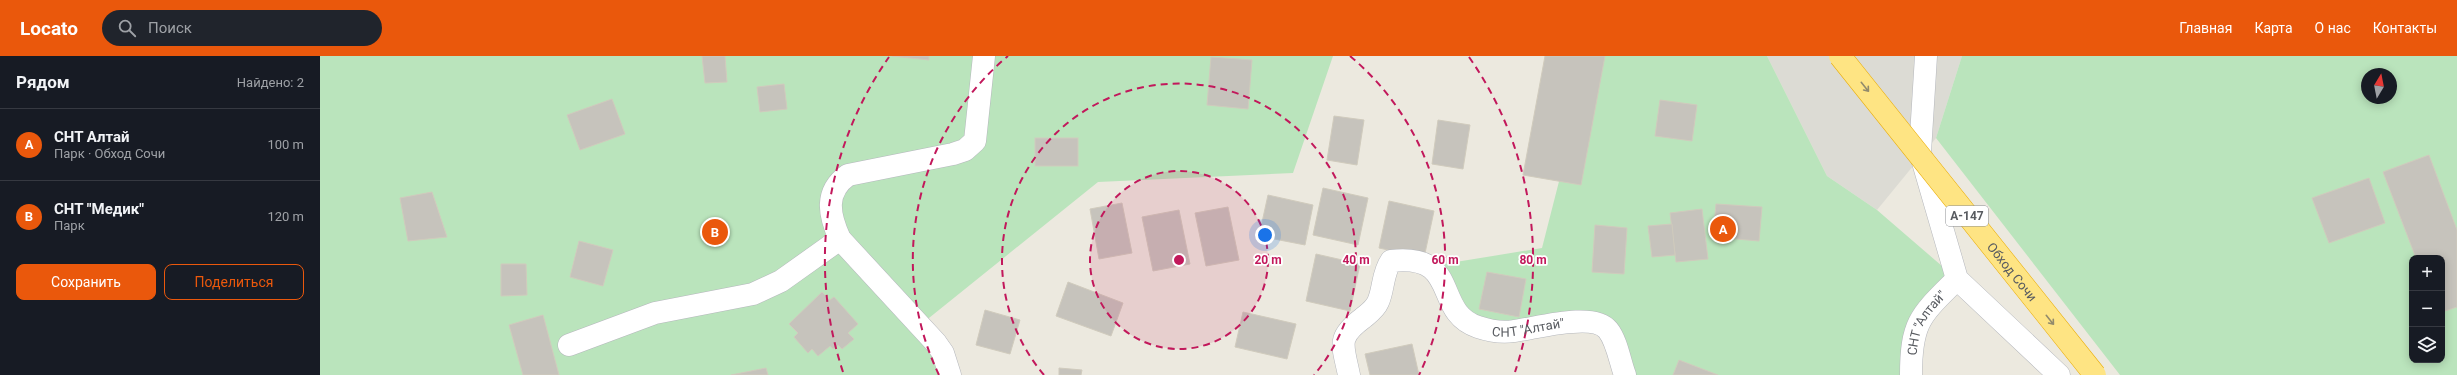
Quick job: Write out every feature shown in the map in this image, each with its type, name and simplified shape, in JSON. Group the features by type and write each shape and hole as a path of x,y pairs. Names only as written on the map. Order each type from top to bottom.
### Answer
{"highway":[{"name":"Обход Сочи","path":"1840,56 2094,375"}],"lane":[{"path":"950,375 943,353 936,342 840,239 833,224 831,207 832,194 837,182 848,175 953,154 965,150 974,141 984,56"},
{"path":"1926,56 1920,152 1957,279 2059,375"},
{"path":"569,345 655,313 753,294 781,281 840,239"},
{"name":"СНТ \"Алтай\"","path":"1348,375 1344,349 1345,335 1349,328 1378,304 1386,268 1391,261 1422,262 1431,266 1440,277 1457,312 1466,321 1476,327 1500,332 1566,321 1600,324 1608,329 1625,375"},
{"name":"СНТ \"Алтай\"","path":"1911,375 1911,347 1924,311 1957,279"}],"shaded area":[{"path":"1767,56 1962,56 1936,138 1877,210 1827,176"}],"green space":[{"path":"320,56 1333,56 1293,173 1098,182 924,322 940,375 320,375"},
{"path":"1591,56 1767,56 1827,176 1877,210 1957,279 1924,311 1911,375 1625,375 1608,329 1477,327 1431,266 1542,248"},
{"path":"1962,56 2457,56 2457,375 2120,375 1936,138"}],"building":[{"path":"702,56 725,56 727,82 705,83"},
{"path":"892,56 929,56 929,60"},
{"path":"1545,56 1605,56 1581,185 1523,175"},
{"path":"1211,57 1252,60 1248,109 1207,105"},
{"path":"784,84 787,109 760,112 757,87"},
{"path":"612,99 625,134 580,150 567,115"},
{"path":"1660,100 1697,105 1692,141 1655,136"},
{"path":"1334,116 1364,120 1357,165 1327,160"},
{"path":"1438,120 1470,125 1463,169 1432,164"},
{"path":"1035,138 1078,138 1078,166 1035,166"},
{"path":"2429,155 2457,230 2457,307 2445,311 2445,255 2415,255 2383,172"},
{"path":"2369,178 2385,223 2329,243 2312,198"},
{"path":"1323,188 1368,198 1358,245 1313,235"},
{"path":"432,192 447,237 408,241 400,198"},
{"path":"1268,195 1313,205 1305,245 1259,236"},
{"path":"1389,201 1434,211 1424,258 1379,248"},
{"path":"1122,203 1132,253 1099,259 1090,209"},
{"path":"1716,204 1762,207 1759,241 1713,237"},
{"path":"1228,207 1239,260 1206,266 1195,213"},
{"path":"1702,209 1708,259 1676,262 1670,213"},
{"path":"1179,210 1190,264 1153,271 1142,217"},
{"path":"1672,224 1675,255 1652,257 1648,226"},
{"path":"1595,225 1627,228 1624,274 1592,272"},
{"path":"579,241 613,250 603,286 570,277"},
{"path":"1316,254 1360,264 1350,311 1306,301"},
{"path":"501,264 526,264 527,295 501,296"},
{"path":"1487,272 1526,279 1519,317 1479,309"},
{"path":"1068,282 1123,303 1111,336 1056,316"},
{"path":"822,292 830,300 834,297 858,324 848,333 854,339 842,349 838,345 833,349 830,346 818,356 812,349 808,353 794,337 798,333 789,324"},
{"path":"985,310 1020,320 1010,354 976,345"},
{"path":"1243,312 1296,324 1287,359 1235,347"},
{"path":"543,315 559,375 523,375 509,325"},
{"path":"1412,344 1419,375 1370,375 1365,354"},
{"path":"1679,360 1718,375 1673,375"},
{"path":"766,368 768,375 731,375"},
{"path":"1059,368 1082,370 1081,375 1059,375"}],"place":[{"name":"СНТ Алтай","path":"1723,229"},
{"name":"СНТ \"Медик\"","path":"715,232"}]}
